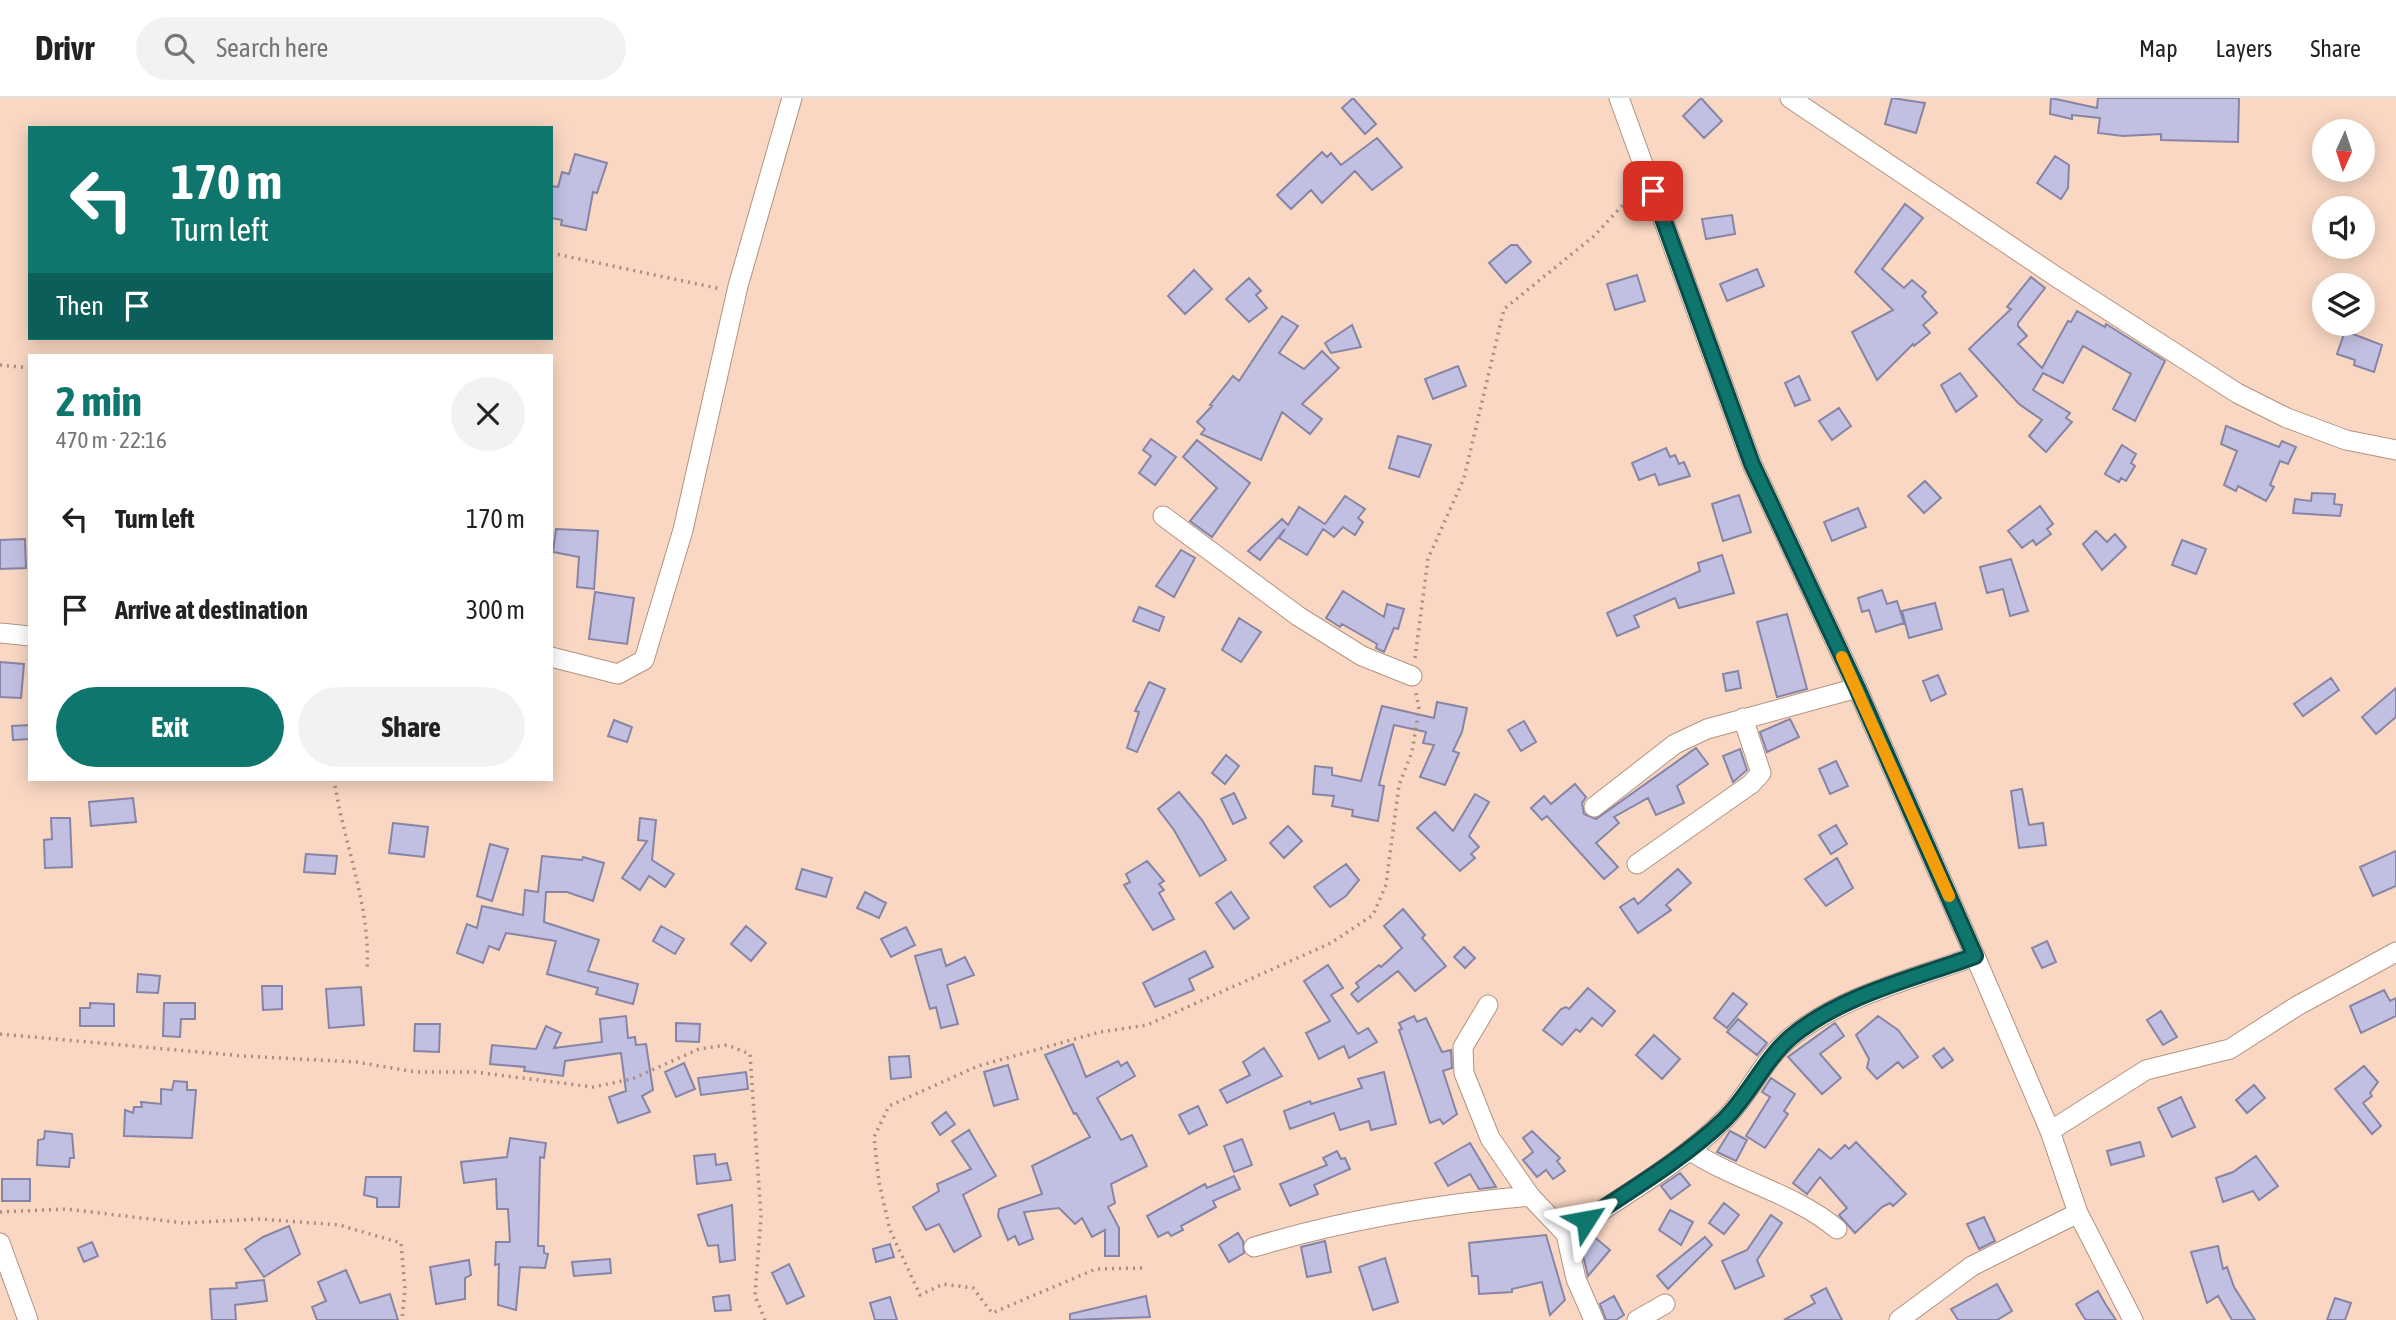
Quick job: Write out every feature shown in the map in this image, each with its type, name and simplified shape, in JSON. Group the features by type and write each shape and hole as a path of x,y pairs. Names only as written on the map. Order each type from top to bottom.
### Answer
{"street":[{"path":"553,658 618,674 644,660 683,530 736,292 792,98"},
{"path":"1619,98 1752,464 1857,688 1975,956 2050,1131 2078,1213 2133,1320"},
{"path":"1790,98 2057,278 2237,393 2287,418 2346,440 2396,450"},
{"path":"1163,516 1298,616 1362,656 1412,676"},
{"path":"0,633 28,636"},
{"path":"1594,807 1675,744 1743,718 1857,688"},
{"path":"1637,864 1751,784 1761,773 1743,718"},
{"path":"2050,1131 2146,1070 2230,1049 2297,1006 2396,952"},
{"path":"1566,1234 1689,1150 1726,1118 1789,1038 1815,1020 1858,999 1975,956"},
{"path":"1488,1005 1463,1047 1464,1073 1490,1138 1530,1196 1566,1234 1576,1279 1594,1320"},
{"path":"1689,1150 1715,1167 1816,1212 1837,1229"},
{"path":"1254,1247 1303,1232 1429,1207 1530,1196"},
{"path":"1899,1320 1972,1266 2078,1213"},
{"path":"0,1244 28,1320"},
{"path":"1637,1320 1664,1304"}],"path":[{"path":"1142,1268 1096,1269 992,1313 973,1288 943,1284 920,1295 890,1230 874,1137 889,1105 930,1086 978,1066 1100,1032 1147,1025 1331,943 1373,915 1386,884 1399,785 1414,741 1419,709 1412,676 1428,559 1464,478 1504,309 1594,236 1637,190 1644,167"},
{"path":"553,253 736,292"},
{"path":"0,365 28,368"},
{"path":"334,781 340,822 369,944 368,970"},
{"path":"0,1034 243,1056 356,1062 416,1072 475,1072 593,1087 632,1079 699,1049 727,1045 750,1054 761,1216 755,1296 765,1320"},
{"path":"0,1212 66,1209 184,1223 260,1219 352,1229 401,1242 405,1289 402,1320"}],"building":[{"path":"1353,98 1376,124 1365,134 1342,108"},
{"path":"1701,98 1722,121 1704,138 1683,116"},
{"path":"1892,98 1925,103 1916,133 1885,124"},
{"path":"2051,98 2097,108 2098,98 2239,98 2238,142 2161,140 2161,134 2123,136 2098,133 2100,118 2072,115 2072,119 2050,114"},
{"path":"1377,138 1402,167 1372,190 1355,171 1322,203 1311,190 1291,209 1277,195 1322,152 1327,157 1331,153 1341,165"},
{"path":"575,154 607,163 597,193 593,192 586,230 561,225 562,220 553,218 553,186 558,187 562,172 569,174"},
{"path":"2055,156 2069,165 2068,188 2061,199 2037,183"},
{"path":"1905,204 1923,218 1882,269 1904,288 1912,280 1926,292 1922,296 1937,313 1923,325 1930,333 1914,346 1913,344 1877,380 1852,332 1893,310 1855,272"},
{"path":"1732,215 1735,234 1706,239 1702,219"},
{"path":"1511,245 1517,245 1531,262 1506,283 1489,263"},
{"path":"1757,269 1764,286 1727,301 1720,284"},
{"path":"1194,270 1212,289 1185,314 1168,296"},
{"path":"1637,275 1645,301 1615,310 1607,284"},
{"path":"2031,277 2045,288 2018,323 2027,336 2018,344 2042,368 2068,321 2071,322 2077,311 2105,327 2106,324 2165,361 2135,421 2113,409 2131,374 2083,346 2063,383 2043,373 2033,390 2070,413 2066,418 2072,422 2046,452 2029,436 2042,420 2019,404 1969,349 2011,309 2007,307"},
{"path":"1249,278 1261,291 1256,295 1267,308 1249,322 1226,299"},
{"path":"1282,316 1298,326 1279,353 1304,369 1322,351 1339,368 1302,404 1322,419 1310,434 1282,412 1261,460 1201,434 1205,429 1197,422 1233,376 1239,381"},
{"path":"1352,325 1361,347 1331,353 1325,343"},
{"path":"2343,336 2358,336 2382,345 2374,372 2354,365 2355,360 2337,354"},
{"path":"1458,366 1466,386 1433,399 1425,379"},
{"path":"1960,373 1977,396 1956,412 1941,385"},
{"path":"1799,376 1810,400 1795,406 1785,383"},
{"path":"1839,408 1851,426 1832,440 1819,421"},
{"path":"2226,426 2279,447 2282,441 2296,447 2288,464 2280,461 2270,485 2274,487 2266,501 2238,486 2236,491 2224,485 2237,451 2221,444"},
{"path":"1398,436 1431,445 1419,477 1389,468"},
{"path":"1151,439 1176,457 1155,485 1139,473 1151,456 1143,450"},
{"path":"1197,440 1250,483 1212,537 1190,521 1217,488 1183,457"},
{"path":"2122,445 2136,454 2131,463 2135,466 2126,481 2121,478 2119,482 2105,474"},
{"path":"1666,448 1670,457 1675,455 1679,464 1684,462 1690,476 1659,485 1655,474 1639,480 1632,463"},
{"path":"1925,481 1941,498 1924,513 1908,496"},
{"path":"2312,493 2335,494 2334,504 2342,505 2340,516 2293,513 2295,499 2311,501"},
{"path":"1739,495 1751,532 1723,541 1712,504"},
{"path":"1345,496 1365,509 1358,518 1363,522 1355,535 1343,527 1334,537 1323,529 1307,555 1279,538 1285,529 1260,560 1248,551 1282,519 1288,525 1299,507 1325,524"},
{"path":"2040,506 2053,524 2047,529 2051,534 2036,545 2033,540 2022,548 2008,531"},
{"path":"1858,508 1866,527 1832,541 1824,522"},
{"path":"556,529 598,531 594,589 577,587 579,557 553,552"},
{"path":"2096,531 2107,542 2115,534 2126,547 2102,570 2083,544"},
{"path":"25,539 26,568 0,569 0,540"},
{"path":"2182,540 2206,549 2196,574 2172,565"},
{"path":"1181,550 1195,558 1174,597 1156,586"},
{"path":"1722,555 1734,593 1679,608 1675,598 1634,616 1639,627 1617,636 1607,613 1700,571 1698,563"},
{"path":"2011,559 2028,611 2010,616 2003,589 1987,593 1980,567"},
{"path":"1882,590 1887,604 1897,601 1904,623 1876,632 1869,610 1862,612 1858,598"},
{"path":"1343,591 1384,617 1387,604 1404,609 1398,629 1394,628 1384,652 1376,648 1377,644 1326,618"},
{"path":"595,592 634,598 627,644 589,639"},
{"path":"1935,603 1942,629 1909,638 1902,611"},
{"path":"1139,607 1164,617 1159,631 1133,621"},
{"path":"1787,614 1807,689 1777,697 1757,622"},
{"path":"1239,618 1261,632 1241,662 1222,650"},
{"path":"0,662 24,664 21,698 0,697"},
{"path":"1738,671 1741,688 1726,691 1723,674"},
{"path":"1938,675 1946,694 1931,701 1923,681"},
{"path":"2331,678 2339,690 2303,716 2294,704"},
{"path":"1149,682 1165,689 1137,752 1127,748 1139,712 1135,711"},
{"path":"2396,688 2396,717 2376,734 2362,717"},
{"path":"1437,702 1467,708 1462,732 1453,751 1459,753 1445,785 1420,777 1434,745 1423,743 1426,732 1394,725 1379,785 1384,786 1378,821 1352,816 1353,810 1332,806 1334,796 1313,794 1315,766 1332,768 1332,775 1361,781 1382,706 1434,718"},
{"path":"1790,719 1799,737 1767,752 1760,732"},
{"path":"614,720 632,727 627,742 608,736"},
{"path":"1524,721 1536,742 1521,751 1508,730"},
{"path":"28,725 28,739 13,740 12,726"},
{"path":"1696,748 1708,764 1677,786 1684,803 1656,815 1648,798 1614,817 1619,823 1596,843 1618,867 1604,879 1547,816 1542,820 1531,808 1544,796 1551,804 1575,784 1586,797 1582,803 1584,814 1596,819"},
{"path":"1740,749 1747,770 1733,782 1723,756"},
{"path":"1226,755 1239,766 1225,784 1212,773"},
{"path":"1836,761 1848,786 1830,794 1819,769"},
{"path":"2022,789 2029,825 2043,823 2046,845 2019,848 2011,791"},
{"path":"1179,792 1202,820 1226,860 1200,876 1174,830 1158,809"},
{"path":"1234,793 1246,818 1233,824 1221,799"},
{"path":"1475,794 1489,802 1469,836 1479,847 1471,854 1475,858 1460,871 1417,828 1435,812 1453,831"},
{"path":"133,798 136,822 91,826 89,802"},
{"path":"51,818 70,818 72,867 45,868 44,840 52,839"},
{"path":"640,818 656,820 652,860 674,874 665,887 649,876 640,890 622,878 647,841 638,840"},
{"path":"393,823 428,827 424,857 389,853"},
{"path":"1836,825 1847,844 1831,854 1819,835"},
{"path":"1288,826 1302,841 1284,858 1270,843"},
{"path":"490,844 508,849 492,901 477,896"},
{"path":"2396,851 2396,886 2373,896 2360,867"},
{"path":"306,854 337,856 335,874 304,872"},
{"path":"542,856 582,860 583,857 604,863 593,901 567,892 546,892 544,922 599,940 588,971 638,984 633,1004 596,994 598,988 547,974 556,941 506,933 499,950 489,946 483,963 457,953 467,924 477,928 482,906 523,915 525,890 538,892"},
{"path":"1837,858 1853,888 1826,906 1805,879"},
{"path":"1147,861 1164,881 1159,884 1164,890 1159,893 1174,919 1153,930 1124,885 1130,882 1126,874"},
{"path":"1346,864 1359,880 1346,896 1330,907 1314,887"},
{"path":"802,869 832,878 826,897 796,889"},
{"path":"1678,869 1691,883 1666,905 1671,910 1638,933 1620,907 1634,898 1638,904"},
{"path":"865,892 886,903 879,918 857,908"},
{"path":"1231,892 1249,918 1234,929 1216,903"},
{"path":"1403,909 1425,935 1422,938 1446,966 1415,991 1398,971 1358,1002 1351,994 1359,987 1356,983 1379,965 1381,967 1402,948 1384,926"},
{"path":"661,926 684,939 675,954 653,941"},
{"path":"746,926 766,943 751,961 731,944"},
{"path":"906,927 915,945 891,957 881,939"},
{"path":"2047,941 2056,962 2042,968 2032,948"},
{"path":"1464,947 1475,958 1465,968 1454,957"},
{"path":"941,949 946,966 965,957 974,975 947,985 958,1024 941,1028 936,1007 930,1009 915,956"},
{"path":"1205,951 1213,967 1189,979 1194,990 1155,1007 1143,983"},
{"path":"1328,965 1343,988 1331,995 1358,1034 1368,1028 1377,1042 1349,1058 1344,1046 1319,1059 1306,1033 1330,1021 1304,981"},
{"path":"138,974 160,976 158,993 137,992"},
{"path":"262,986 282,986 282,1009 263,1010"},
{"path":"361,987 364,1025 329,1028 326,989"},
{"path":"1588,988 1615,1011 1602,1026 1592,1018 1580,1032 1576,1029 1562,1045 1543,1030 1561,1009 1569,1009"},
{"path":"2384,990 2390,1001 2396,998 2396,1016 2361,1033 2350,1006"},
{"path":"1733,993 1747,1004 1727,1028 1714,1018"},
{"path":"90,1003 114,1004 114,1026 80,1026 80,1008 90,1008"},
{"path":"164,1003 195,1003 195,1019 181,1019 180,1037 163,1036"},
{"path":"2161,1011 2177,1037 2163,1045 2147,1020"},
{"path":"626,1016 628,1038 635,1037 636,1045 646,1044 653,1090 642,1096 650,1112 618,1123 609,1097 626,1091 621,1053 565,1061 563,1076 524,1071 525,1067 490,1064 492,1045 536,1049 546,1026 561,1033 554,1048 602,1042 600,1019"},
{"path":"1414,1016 1417,1022 1426,1018 1442,1052 1451,1050 1452,1068 1443,1071 1457,1114 1443,1124 1440,1119 1430,1123 1399,1030 1402,1029 1399,1023"},
{"path":"1878,1016 1898,1030 1918,1057 1903,1068 1898,1062 1877,1079 1867,1068 1869,1059 1856,1035"},
{"path":"1738,1019 1767,1043 1757,1055 1727,1032"},
{"path":"676,1023 700,1024 699,1042 676,1041"},
{"path":"1835,1023 1844,1036 1820,1054 1841,1078 1822,1094 1788,1057"},
{"path":"415,1024 440,1024 439,1052 414,1051"},
{"path":"1654,1035 1680,1059 1662,1079 1636,1055"},
{"path":"1073,1044 1086,1077 1118,1061 1121,1066 1127,1062 1135,1076 1097,1098 1121,1140 1132,1135 1147,1166 1111,1184 1115,1203 1108,1207 1119,1228 1119,1256 1105,1256 1105,1230 1092,1237 1082,1218 1075,1224 1059,1208 1024,1212 1033,1239 1019,1245 1015,1236 1008,1240 998,1216 999,1209 1042,1194 1032,1166 1090,1137 1076,1113 1074,1114 1045,1055"},
{"path":"1264,1048 1282,1076 1227,1103 1220,1090 1250,1075 1243,1062"},
{"path":"1944,1048 1953,1060 1942,1068 1933,1056"},
{"path":"909,1056 911,1077 891,1079 889,1057"},
{"path":"684,1063 695,1089 676,1097 665,1072"},
{"path":"1008,1065 1018,1099 994,1106 984,1072"},
{"path":"2364,1066 2378,1082 2370,1093 2372,1096 2363,1103 2381,1126 2372,1134 2335,1089"},
{"path":"746,1072 748,1089 701,1095 698,1078"},
{"path":"1384,1072 1396,1124 1371,1130 1369,1121 1340,1130 1334,1113 1290,1129 1284,1111 1310,1101 1311,1104 1362,1088 1358,1079"},
{"path":"1771,1078 1795,1094 1784,1111 1788,1114 1765,1148 1746,1136 1770,1097 1762,1092"},
{"path":"174,1081 187,1082 187,1090 196,1090 192,1138 124,1136 125,1110 133,1113 134,1107 142,1107 141,1102 161,1104 161,1089 172,1090"},
{"path":"2254,1085 2265,1098 2247,1113 2236,1100"},
{"path":"2181,1097 2195,1127 2172,1137 2158,1108"},
{"path":"1198,1106 1207,1125 1189,1134 1179,1115"},
{"path":"946,1112 955,1124 940,1135 932,1123"},
{"path":"969,1130 996,1176 963,1195 981,1236 954,1252 939,1224 926,1230 913,1207 939,1191 937,1184 971,1169 952,1141"},
{"path":"45,1131 72,1134 74,1158 70,1158 69,1167 37,1165 38,1140 44,1139"},
{"path":"1532,1131 1560,1158 1557,1161 1565,1171 1553,1179 1546,1170 1537,1177 1523,1160 1533,1152 1523,1138"},
{"path":"1730,1131 1747,1140 1736,1161 1717,1152"},
{"path":"510,1138 546,1143 544,1158 540,1157 538,1246 544,1246 544,1253 548,1254 545,1268 520,1267 516,1310 498,1305 499,1264 495,1265 496,1242 510,1242 508,1209 497,1209 496,1179 464,1183 461,1162 507,1157"},
{"path":"1242,1139 1252,1165 1234,1172 1224,1146"},
{"path":"1856,1142 1906,1194 1893,1206 1890,1203 1882,1207 1855,1233 1839,1215 1847,1208 1820,1177 1807,1194 1793,1183 1819,1149 1831,1159 1845,1145 1849,1149"},
{"path":"2140,1142 2144,1156 2111,1165 2107,1151"},
{"path":"1470,1143 1496,1187 1479,1189 1470,1174 1448,1186 1435,1163"},
{"path":"1337,1151 1341,1159 1345,1158 1350,1169 1314,1185 1318,1194 1290,1206 1280,1184 1327,1165 1323,1158"},
{"path":"715,1154 716,1165 727,1163 731,1180 697,1184 694,1156"},
{"path":"2256,1156 2278,1186 2259,1200 2253,1191 2223,1202 2216,1178 2233,1172"},
{"path":"1680,1173 1690,1185 1671,1199 1661,1186"},
{"path":"1234,1176 1240,1189 1213,1201 1216,1207 1181,1226 1183,1230 1171,1236 1168,1232 1158,1237 1147,1216 1205,1184 1207,1188"},
{"path":"366,1177 401,1177 399,1207 377,1207 377,1198 364,1195"},
{"path":"2,1179 30,1179 30,1201 2,1201"},
{"path":"1724,1203 1739,1215 1724,1234 1709,1223"},
{"path":"732,1205 735,1260 720,1262 718,1245 708,1246 698,1215"},
{"path":"1670,1210 1693,1222 1681,1245 1659,1230"},
{"path":"1771,1215 1782,1223 1757,1260 1764,1276 1735,1289 1722,1261 1747,1250"},
{"path":"1984,1217 1995,1241 1979,1249 1967,1224"},
{"path":"289,1226 300,1254 264,1277 245,1249 263,1237"},
{"path":"1238,1233 1243,1241 1244,1253 1229,1262 1219,1245"},
{"path":"1546,1235 1565,1300 1550,1315 1542,1282 1512,1289 1512,1292 1479,1294 1478,1276 1472,1276 1469,1243"},
{"path":"1592,1235 1610,1250 1588,1276 1581,1247"},
{"path":"1705,1237 1712,1245 1668,1289 1657,1276"},
{"path":"1325,1241 1331,1272 1307,1277 1301,1247"},
{"path":"92,1242 98,1256 84,1262 78,1248"},
{"path":"890,1244 894,1257 876,1262 873,1249"},
{"path":"2218,1246 2223,1269 2227,1267 2234,1287 2255,1320 2232,1320 2218,1296 2207,1303 2191,1252"},
{"path":"1385,1258 1398,1302 1373,1310 1359,1267"},
{"path":"610,1259 611,1273 574,1276 572,1262"},
{"path":"469,1260 471,1275 465,1278 465,1299 436,1304 430,1267"},
{"path":"789,1264 804,1296 787,1304 772,1273"},
{"path":"346,1270 360,1303 390,1294 398,1320 317,1320 312,1307 326,1301 318,1282"},
{"path":"264,1280 267,1301 235,1305 236,1320 212,1320 210,1289 237,1288 236,1283"},
{"path":"1997,1284 2012,1311 1997,1320 1958,1320 1951,1309"},
{"path":"1826,1288 1842,1320 1784,1320 1815,1303 1811,1296"},
{"path":"2098,1291 2116,1320 2086,1320 2083,1316 2076,1304"},
{"path":"729,1295 731,1310 715,1311 713,1297"},
{"path":"1146,1296 1150,1317 1070,1320 1070,1314"},
{"path":"1614,1296 1624,1315 1616,1320 1606,1320 1600,1304"},
{"path":"890,1297 897,1320 875,1320 870,1303"},
{"path":"2335,1298 2351,1303 2345,1320 2327,1320"}],"slow traffic":[{"path":"1842,657 1949,896"}],"route":[{"path":"1586,1220 1689,1150 1726,1118 1789,1038 1815,1020 1858,999 1975,956 1857,688 1752,464 1653,191"}]}
